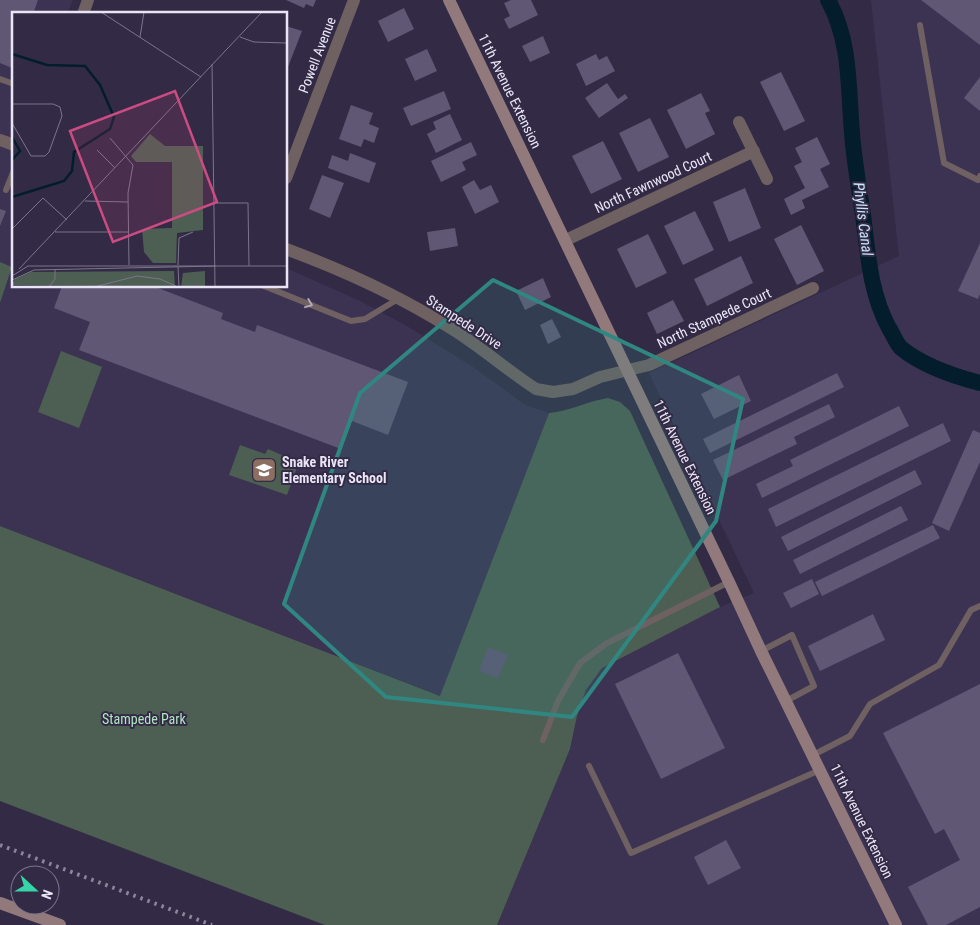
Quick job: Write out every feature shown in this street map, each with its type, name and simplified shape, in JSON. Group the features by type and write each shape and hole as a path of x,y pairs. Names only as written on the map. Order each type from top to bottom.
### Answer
{"street":[{"path":"84,12 88,0"},
{"name":"Powell Avenue","path":"288,173 354,0"},
{"name":"11th Avenue Extension","path":"449,0 566,240 626,371 761,651 896,925"},
{"path":"739,122 767,179"},
{"path":"0,140 12,144"},
{"name":"North Fawnwood Court","path":"566,240 754,151"},
{"name":"Stampede Drive","path":"288,249 335,267 451,328 536,389 553,392 573,389 600,377 626,371"},
{"name":"North Stampede Court","path":"626,371 649,365 813,288"},
{"path":"1,906 60,925"}],"lane":[{"path":"920,25 944,163 978,180 980,176"},
{"path":"6,190 12,175"},
{"path":"269,288 351,321 365,320 398,299"},
{"path":"543,740 558,701 580,663 607,643 729,582"},
{"path":"813,755 850,736 870,704 938,665 971,610 980,606"},
{"path":"761,651 792,635 814,686 786,701"},
{"path":"589,766 631,853 820,770"}],"highlighted area":[{"path":"493,280 743,399 716,521 572,717 386,697 284,604 360,393"}],"shaded area":[{"name":"Snake River Elementary School","path":"0,0 73,0 68,12 12,12 12,267 0,262"},
{"path":"871,0 980,0 980,925 497,925 570,749 577,716 586,690 602,668 720,607 754,593 649,373 899,256"},
{"name":"Snake River Elementary School","path":"12,267 12,288 288,288 288,269 360,301 407,326 473,367 525,405 549,413 441,696 0,526 0,303"}],"green space":[{"path":"0,262 12,267 0,303"},
{"path":"61,351 102,367 79,428 38,412"},
{"name":"Stampede Park","path":"608,398 620,402 630,411 720,607 602,668 586,690 577,716 570,749 497,925 325,925 0,801 0,526 440,696 549,413"},
{"path":"240,445 265,454 268,449 293,460 296,470 287,495 229,475"}],"building":[{"path":"0,0 38,0 34,12 12,12 12,68 0,63"},
{"path":"286,0 316,0 313,7 306,4 304,8"},
{"path":"511,0 531,0 538,15 509,29 504,19 510,16 504,3"},
{"path":"921,0 980,0 980,45"},
{"path":"404,8 414,29 388,42 378,21"},
{"path":"288,27 302,31 288,67"},
{"path":"543,36 550,53 530,62 522,46"},
{"path":"427,49 437,71 415,81 405,59"},
{"path":"596,54 599,60 607,56 615,71 586,86 576,64"},
{"path":"781,72 805,121 784,131 760,82"},
{"path":"980,77 980,111 964,98"},
{"path":"607,83 618,99 625,94 628,98 599,118 585,98"},
{"path":"444,91 451,109 411,126 403,108"},
{"path":"701,93 710,111 705,113 715,134 686,149 667,110"},
{"path":"351,105 373,113 369,124 379,128 374,143 364,139 361,147 339,139"},
{"path":"450,114 462,140 436,153 427,134 436,129 433,122"},
{"path":"650,118 669,157 638,172 619,133"},
{"path":"817,137 830,164 820,169 829,187 802,200 805,208 791,215 784,199 805,188 794,166 802,162 795,148"},
{"path":"603,141 622,179 591,194 572,156"},
{"path":"471,142 477,155 462,162 466,170 441,182 431,161"},
{"path":"350,153 376,163 369,183 328,168 332,155 348,161"},
{"path":"322,175 344,183 330,218 309,209"},
{"path":"474,180 480,190 491,185 499,202 475,214 462,187"},
{"path":"745,188 761,228 729,242 713,202"},
{"path":"0,209 6,211 0,226"},
{"path":"695,211 714,250 683,265 664,226"},
{"path":"801,225 824,271 797,285 774,239"},
{"path":"455,228 458,246 430,251 427,232"},
{"path":"648,234 667,273 636,288 617,249"},
{"path":"980,243 980,294 978,299 958,291"},
{"path":"741,256 753,283 707,306 694,279"},
{"path":"543,278 551,297 525,310 516,291"},
{"path":"61,288 158,288 223,313 221,319 255,332 257,325 408,382 388,435 352,421 341,449 79,350 90,322 54,308"},
{"path":"673,300 684,321 657,334 647,313"},
{"path":"552,319 561,337 548,344 540,325"},
{"path":"837,373 844,387 710,453 703,439"},
{"path":"739,375 751,401 714,419 701,394"},
{"path":"829,404 835,417 794,437 797,444 723,480 713,460"},
{"path":"899,406 909,426 762,498 756,484 793,466 790,460"},
{"path":"943,423 951,441 776,527 768,509"},
{"path":"973,430 980,433 980,462 949,531 932,523"},
{"path":"915,470 922,484 788,551 781,537"},
{"path":"901,506 908,520 800,574 793,560"},
{"path":"933,525 940,538 822,596 815,582"},
{"path":"812,579 819,594 791,608 783,593"},
{"path":"873,614 885,640 820,671 808,646"},
{"path":"488,647 508,655 498,678 479,671"},
{"path":"678,653 725,748 661,779 615,684"},
{"path":"980,684 980,907 946,925 928,925 908,887 960,860 944,829 935,834 883,733"},
{"path":"726,840 741,868 708,885 694,857"}],"waterway":[{"name":"Phyllis Canal","path":"828,0 841,32 845,48 854,153 868,259 883,315 901,348 939,370 980,383"}],"railway":[{"path":"0,845 212,925"}],"place":[{"name":"Snake River Elementary School","path":"264,470"}]}
